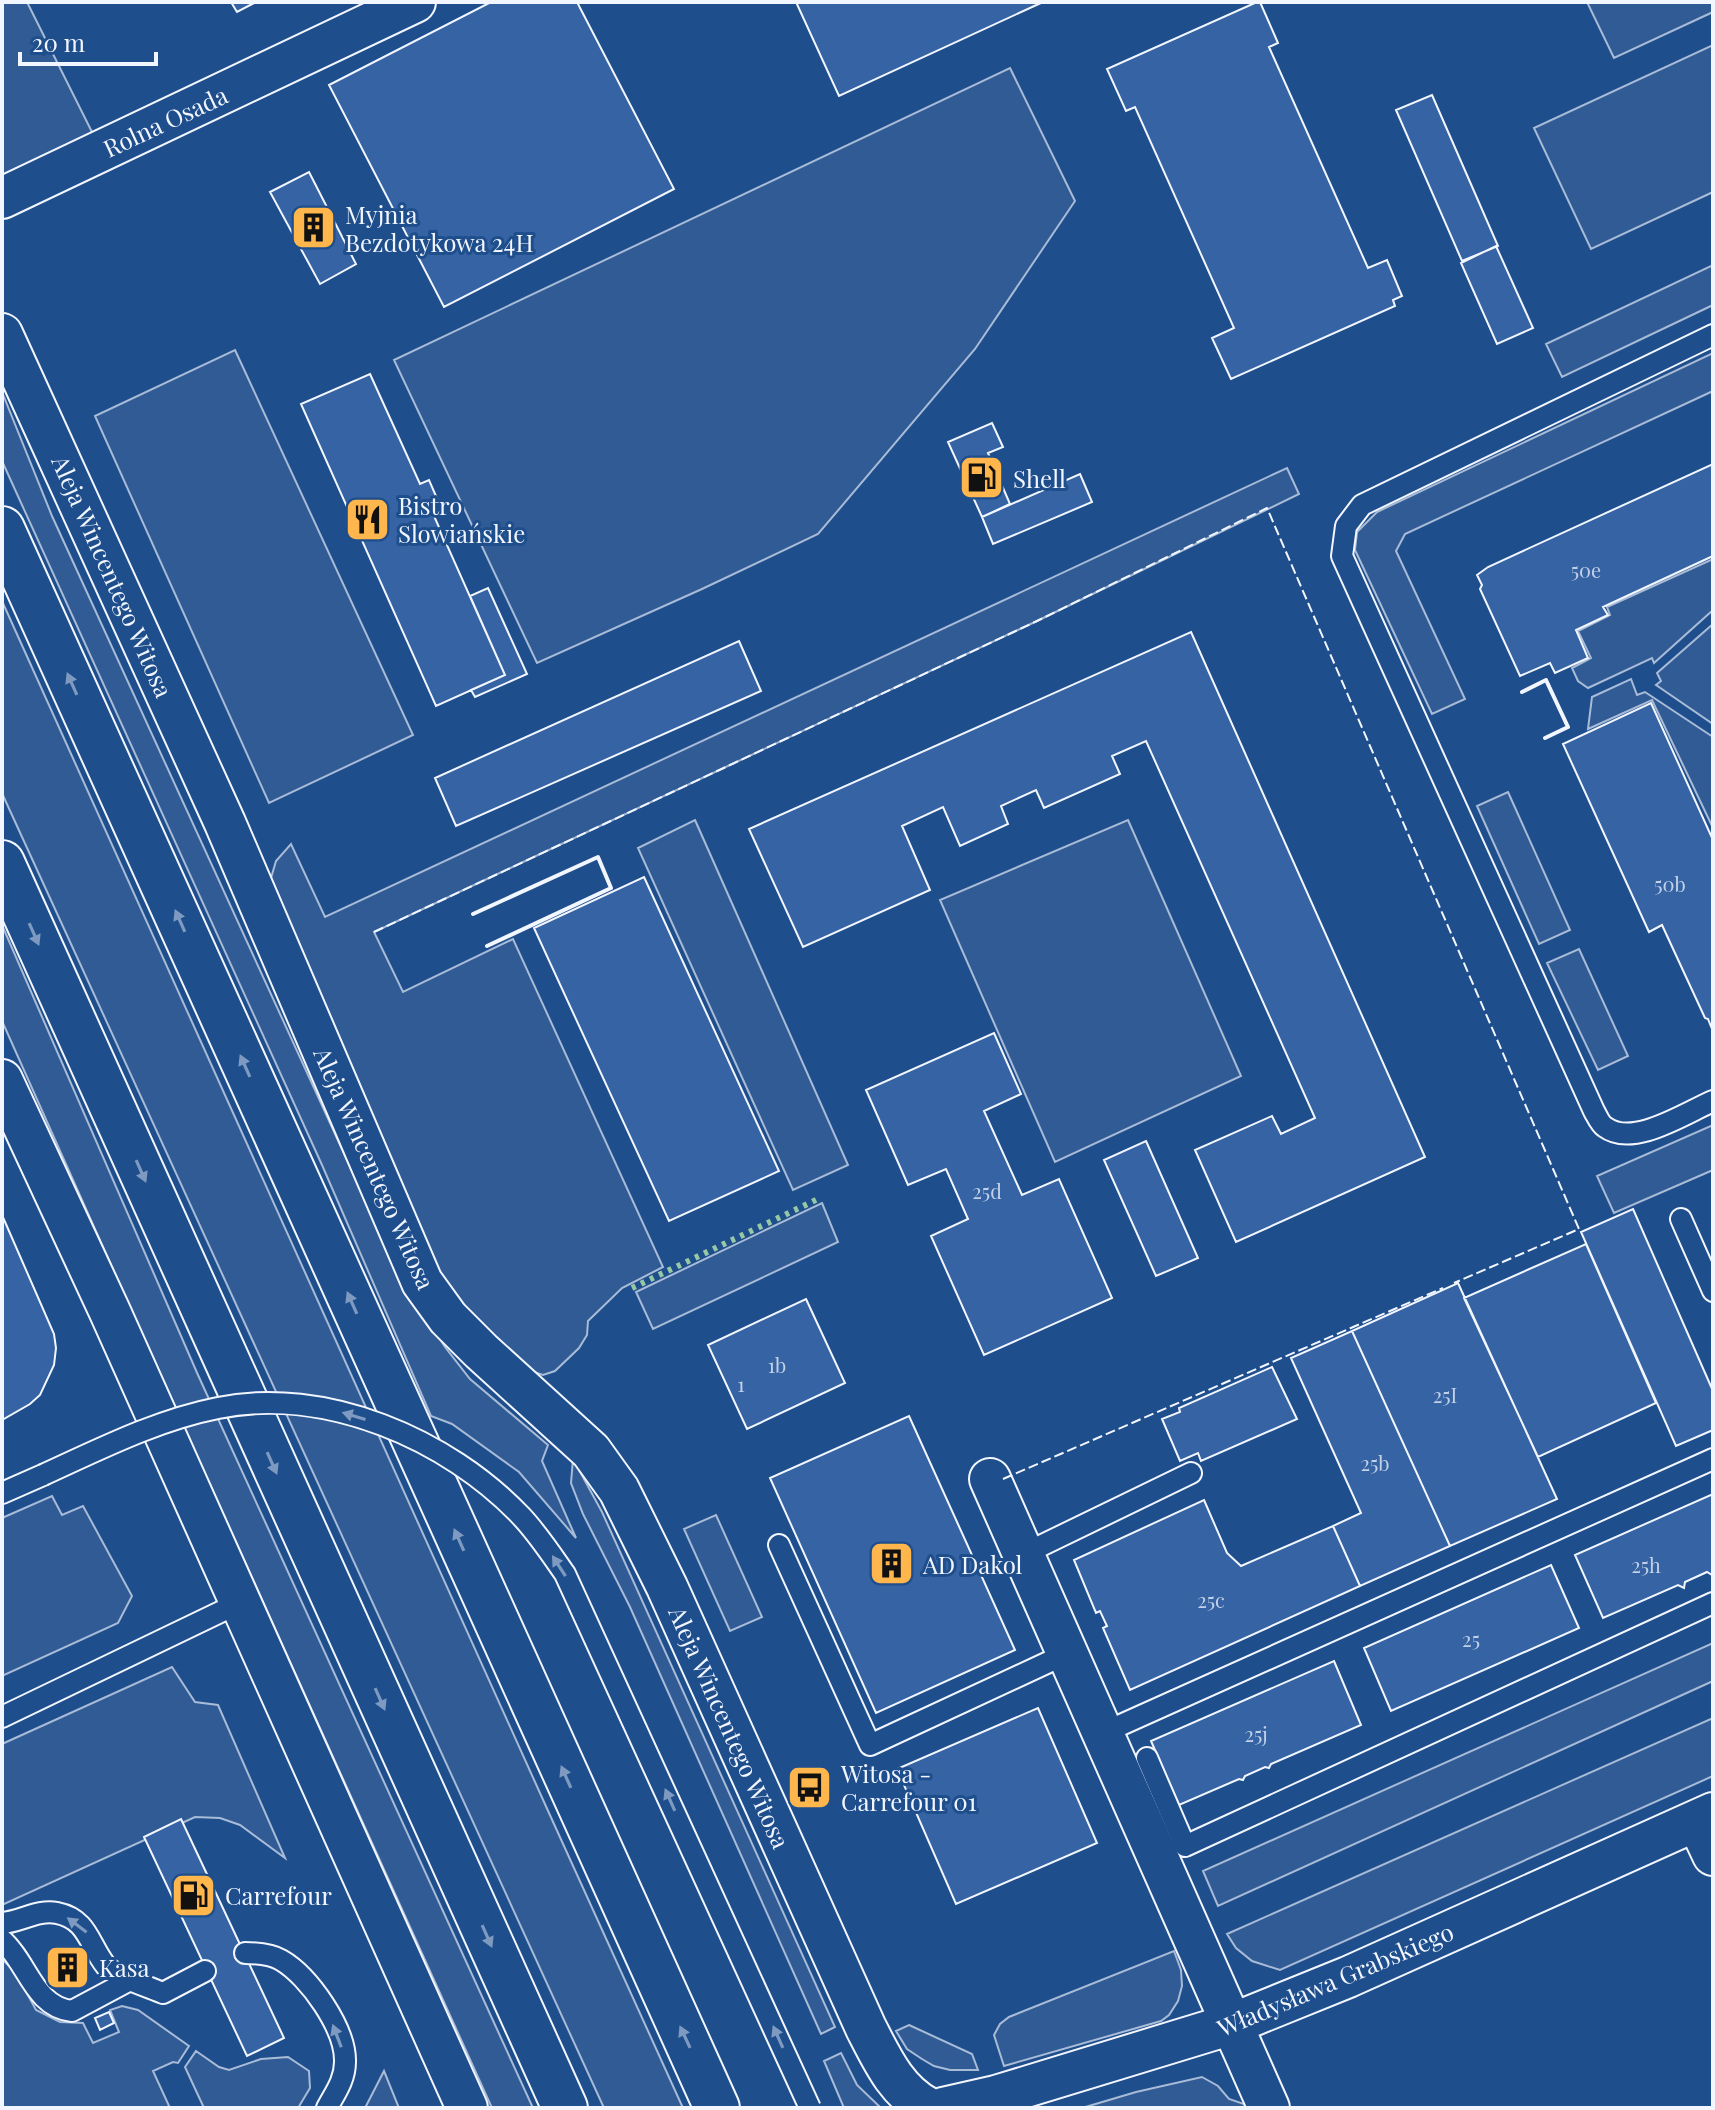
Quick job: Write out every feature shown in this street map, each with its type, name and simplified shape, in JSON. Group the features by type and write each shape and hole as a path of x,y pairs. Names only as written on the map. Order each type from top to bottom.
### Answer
{"main road":[{"path":"2,529 717,2108"},
{"path":"2,863 565,2108"}],"street":[{"name":"Rolna Osada","path":"2,198 415,2"},
{"name":"Aleja Wincentego Witosa","path":"2,334 225,823 422,1282 448,1318 481,1351 591,1451 619,1490 667,1587 866,2028 896,2083 912,2100 928,2108"},
{"path":"2,1080 110,1312 454,2096"},
{"path":"990,1479 1269,2108"},
{"name":"Władysława Grabskiego","path":"943,2108 996,2096 1232,2024 1708,1830"}],"lane":[{"path":"1713,335 1362,505 1346,526 1342,556 1587,1097 1603,1126 1621,1134 1643,1133 1713,1101"},
{"path":"1681,1219 1713,1291"},
{"path":"2,1493 176,1418 243,1404 277,1404 348,1413 408,1436 455,1462 520,1515 565,1574 810,2108"},
{"path":"1103,1733 1713,1459"},
{"path":"1024,1554 1191,1473"},
{"path":"779,1545 870,1745 1068,1653"},
{"path":"2,1717 239,1603"},
{"path":"1147,1758 1185,1846 1713,1603"},
{"path":"2,1923 55,1912 75,1920 89,1934 107,1968 163,1993 205,1971"},
{"path":"2,1940 20,1960 42,1997 63,2010 72,2011 132,1979"},
{"path":"245,1953 279,1958 299,1973 316,1993 340,2036 345,2061 342,2083 327,2108"}],"shaded area":[{"path":"2,2 27,2 96,140 2,182"},
{"path":"1587,2 1713,2 1713,12 1614,58"},
{"path":"1713,45 1713,192 1591,249 1534,128"},
{"path":"1010,68 1075,201 975,349 818,534 537,663 394,360"},
{"path":"1713,265 1713,305 1562,377 1546,344"},
{"path":"235,350 413,735 269,803 95,416"},
{"path":"1713,353 1713,391 1405,534 1396,551 1465,699 1432,714 1355,550 1357,532 1377,512"},
{"path":"2,392 52,516 401,1278 445,1347 470,1379 548,1445 542,1461 576,1538 519,1472 452,1424 431,1416 322,1165 2,461"},
{"path":"1287,468 1299,494 1037,621 374,932 403,992 513,939 663,1267 622,1288 588,1321 587,1335 579,1348 555,1371 543,1375 531,1371 460,1308 436,1271 271,878 276,861 291,844 325,917"},
{"path":"1713,559 1713,610 1654,663 1652,658 1588,688 1578,681 1572,668 1591,658 1578,631 1610,615 1607,607"},
{"path":"2,601 683,2108 604,2108 6,802 2,793"},
{"path":"1713,624 1713,724 1656,685 1661,681 1657,673"},
{"path":"1631,679 1637,695 1645,692 1713,737 1713,828 1652,700 1588,729 1592,697"},
{"path":"1508,792 1570,930 1539,944 1477,806"},
{"path":"695,820 848,1165 793,1190 638,848"},
{"path":"1128,820 1241,1076 1055,1162 940,900"},
{"path":"2,925 198,1375 533,2108 492,2108 166,1388 2,1021"},
{"path":"1579,949 1628,1056 1598,1070 1547,963"},
{"path":"1713,1125 1713,1170 1614,1213 1597,1176"},
{"path":"822,1203 838,1242 653,1329 636,1292"},
{"path":"573,1459 602,1512 835,2027 821,2034 630,1607 583,1514 571,1483"},
{"path":"52,1496 62,1515 83,1506 132,1596 118,1623 2,1676 2,1518"},
{"path":"716,1515 762,1617 730,1631 684,1529"},
{"path":"1713,1643 1713,1681 1218,1906 1203,1871"},
{"path":"172,1667 195,1702 218,1705 285,1858 240,1825 220,1818 195,1817 2,1905 2,1744"},
{"path":"1713,1718 1713,1776 1280,1970 1252,1961 1236,1948 1227,1934"},
{"path":"1174,1951 1181,1970 1182,1986 1178,2001 1161,2021 1004,2066 994,2035 1000,2024 1009,2017"},
{"path":"2,1959 16,1973 36,2010 60,2022 83,2023 93,2043 119,2032 110,2010 122,2006 138,2010 189,2046 178,2063 173,2062 153,2071 170,2108 2,2108"},
{"path":"909,2025 972,2054 978,2070 950,2070 922,2059 907,2049 896,2031"},
{"path":"196,2051 229,2070 261,2059 288,2057 309,2071 310,2088 298,2108 204,2108 185,2067"},
{"path":"841,2053 857,2085 881,2108 844,2108 824,2061"},
{"path":"384,2071 399,2108 365,2108"},
{"path":"1202,2077 1218,2086 1229,2099 1244,2104 1246,2108 1082,2108 1136,2092"}],"building":[{"path":"231,2 256,2 237,12"},
{"path":"491,2 577,2 674,189 444,307 329,85"},
{"path":"796,2 1043,2 839,96"},
{"path":"1260,2 1278,43 1269,47 1368,268 1387,260 1402,296 1393,300 1395,306 1231,379 1212,338 1234,328 1135,107 1126,111 1107,69"},
{"path":"1432,95 1498,246 1462,261 1396,110"},
{"name":"Myjnia Bezdotykowa 24H","path":"309,172 356,264 320,284 270,192"},
{"path":"1496,246 1533,328 1497,344 1461,263"},
{"path":"370,374 420,484 429,480 439,503 430,507 505,675 436,706 301,404"},
{"name":"Shell","path":"992,423 1003,447 988,453 1010,504 982,517 948,442"},
{"path":"1713,464 1713,556 1603,607 1608,615 1576,630 1588,658 1555,673 1550,663 1520,676 1480,589 1482,585 1477,575 1488,567"},
{"path":"1080,474 1092,502 993,544 982,517"},
{"path":"488,588 527,674 475,697 471,690 505,675 470,596"},
{"path":"1191,632 1425,1157 1236,1242 1195,1150 1272,1116 1281,1134 1315,1118 1146,741 1112,756 1120,774 1044,808 1036,790 1001,806 1008,824 960,846 943,807 902,826 930,890 803,947 749,829"},
{"path":"739,641 761,691 456,826 435,778"},
{"path":"1651,703 1713,840 1712,1029 1662,925 1649,932 1563,744"},
{"path":"644,877 779,1171 669,1221 534,928"},
{"path":"994,1033 1021,1094 984,1111 1022,1195 1059,1179 1112,1298 984,1355 931,1236 968,1219 946,1169 908,1185 866,1090"},
{"path":"1146,1141 1198,1258 1156,1276 1104,1160"},
{"path":"1633,1209 1713,1391 1713,1430 1676,1446 1581,1232"},
{"path":"2,1215 54,1334 56,1348 54,1365 40,1395 2,1420"},
{"path":"1586,1244 1656,1403 1538,1457 1464,1298"},
{"path":"1458,1283 1557,1499 1450,1546 1352,1331"},
{"path":"806,1299 845,1383 747,1429 708,1345"},
{"path":"1352,1331 1450,1546 1360,1586 1333,1526 1361,1513 1291,1358"},
{"path":"1272,1367 1297,1419 1201,1461 1198,1453 1180,1461 1162,1419 1180,1412 1179,1408"},
{"name":"AD Dakol","path":"909,1416 1015,1650 876,1713 770,1478"},
{"path":"1713,1494 1712,1575 1707,1572 1685,1582 1684,1588 1678,1585 1603,1618 1575,1555"},
{"path":"1204,1500 1227,1553 1241,1566 1333,1526 1360,1586 1130,1690 1103,1628 1107,1626 1100,1611 1096,1613 1074,1560"},
{"path":"1551,1565 1579,1628 1391,1711 1364,1648"},
{"path":"1334,1661 1361,1725 1245,1776 1243,1780 1179,1805 1151,1741"},
{"path":"1038,1708 1097,1843 956,1904 897,1769"},
{"name":"Carrefour","path":"181,1819 284,2038 247,2056 144,1837"},
{"name":"Kasa","path":"81,1952 88,1967 57,1982 49,1967"},
{"name":"Kasa","path":"109,2012 114,2023 100,2030 95,2018"}],"hedge":[{"path":"632,1288 820,1198"}],"fence":[{"path":"374,932 1037,621 1267,508 1579,1229 1454,1283"},
{"path":"1003,1479 1443,1288"}],"wall":[{"path":"1522,692 1546,680 1568,727 1545,738"},
{"path":"473,914 598,857 611,888 487,946"}],"place":[{"name":"Myjnia Bezdotykowa 24H","path":"314,228"},
{"name":"Shell","path":"982,478"},
{"name":"Bistro Slowiańskie","path":"367,519"},
{"name":"AD Dakol","path":"892,1564"},
{"name":"Witosa - Carrefour 01","path":"810,1787"},
{"name":"Carrefour","path":"194,1895"},
{"name":"Kasa","path":"68,1967"}]}
